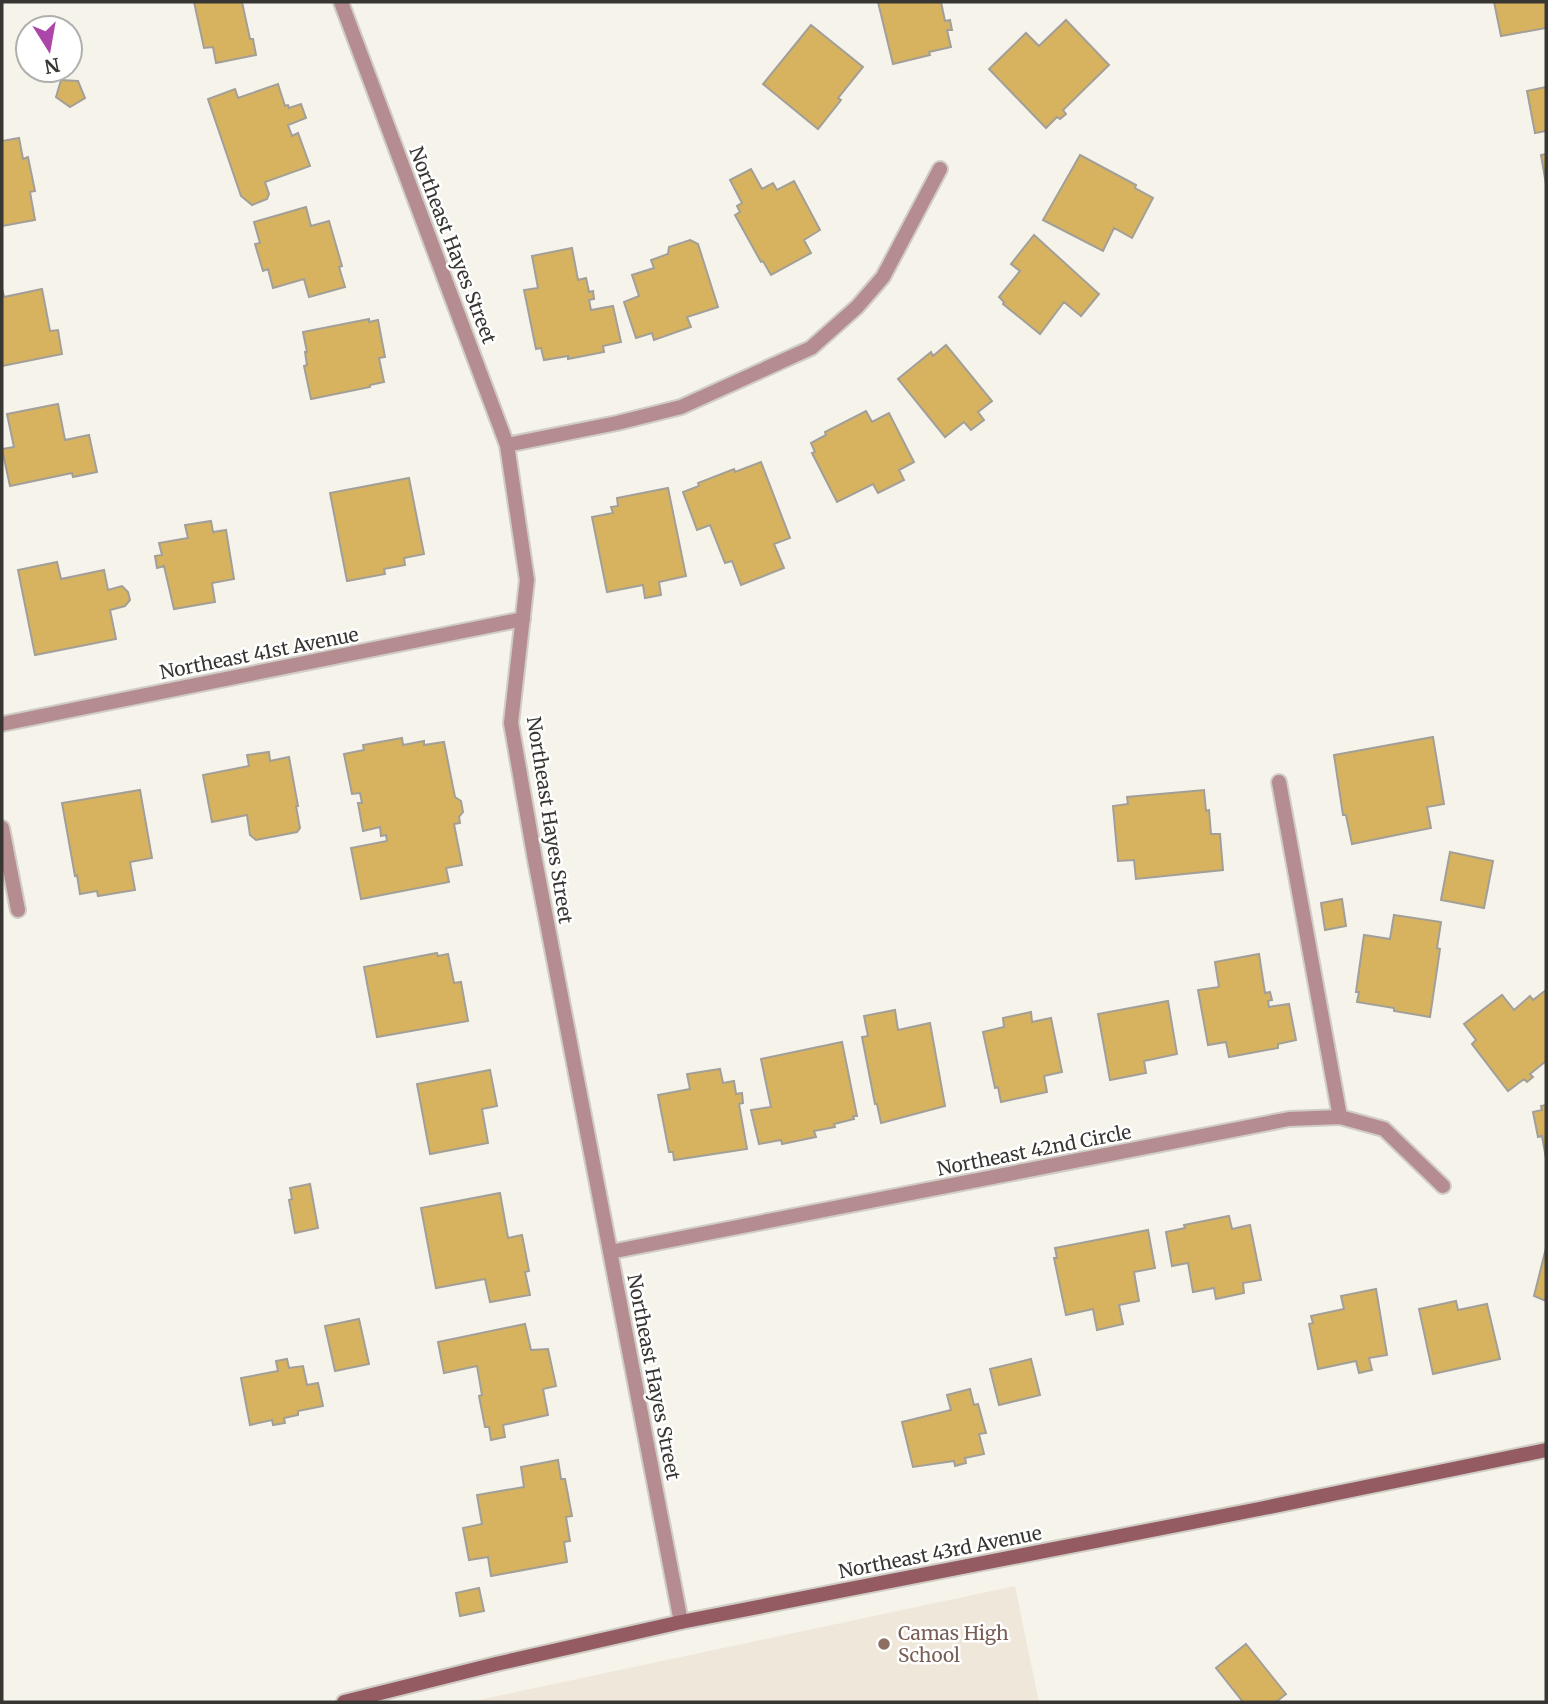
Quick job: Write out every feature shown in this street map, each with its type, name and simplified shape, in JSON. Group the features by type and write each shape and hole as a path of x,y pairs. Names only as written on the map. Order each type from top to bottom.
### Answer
{"street":[{"name":"Northeast Hayes Street","path":"341,2 508,445 527,580 511,723 681,1622"},
{"path":"508,445 681,407 811,348 857,307 883,276 940,169"},
{"name":"Northeast 41st Avenue","path":"2,724 523,620"},
{"path":"1279,782 1340,1117"},
{"path":"2,828 18,910"},
{"name":"Northeast 42nd Circle","path":"610,1252 1289,1119 1340,1117 1384,1129 1443,1186"},
{"name":"Northeast 43rd Avenue","path":"344,1702 681,1622 1246,1512 1546,1450"}],"shaded area":[{"name":"Camas High School","path":"1015,1586 1039,1702 469,1702"}],"building":[{"path":"194,2 242,2 256,55 216,63 213,47 204,48"},
{"path":"878,2 941,2 945,21 950,20 952,30 947,30 951,47 893,64"},
{"path":"1494,2 1546,2 1546,28 1501,36"},
{"path":"1066,20 1109,65 1063,110 1066,114 1060,119 1057,117 1046,128 989,69 1026,33 1039,46"},
{"path":"811,25 863,67 818,129 763,84"},
{"path":"60,84 79,84 85,98 70,107 56,97"},
{"path":"278,84 285,106 288,105 289,108 301,104 306,118 288,125 292,136 298,133 310,166 265,182 269,194 267,199 252,205 241,196 208,99 235,89 238,98"},
{"path":"1546,87 1546,131 1535,133 1527,91"},
{"path":"19,138 23,159 28,157 35,191 30,192 35,220 2,226 2,141"},
{"path":"1546,154 1546,184 1541,155"},
{"path":"1080,155 1136,185 1135,188 1153,198 1132,238 1114,228 1103,251 1043,220"},
{"path":"751,169 762,189 773,183 777,190 794,181 820,230 804,240 811,253 771,275 735,215 740,212 737,206 742,203 730,180"},
{"path":"306,207 311,226 329,221 345,287 309,297 304,279 273,288 268,269 263,271 255,244 260,243 254,222"},
{"path":"1034,235 1099,294 1081,316 1064,302 1040,334 1003,304 999,297 1020,271 1011,264"},
{"path":"690,240 698,244 718,307 687,317 691,327 654,340 652,333 636,338 624,302 639,296 632,275 654,268 651,260 668,254 669,247"},
{"path":"572,248 578,280 586,278 589,292 593,291 594,299 589,300 591,310 613,306 621,342 603,346 604,352 568,359 568,356 544,360 541,348 536,349 524,290 538,288 532,256"},
{"path":"2,288 4,297 42,289 50,331 58,330 62,354 2,366"},
{"path":"369,319 369,322 378,320 385,357 379,358 384,382 311,399 304,366 307,365 307,352 303,332"},
{"path":"946,345 992,401 978,412 984,420 971,430 964,422 945,437 898,379 931,352 933,356"},
{"path":"58,404 65,440 89,435 97,472 73,477 72,473 10,486 2,449 14,447 7,414"},
{"path":"866,411 872,422 889,413 914,462 899,470 904,480 878,493 873,484 837,502 812,453 815,452 811,443 826,435 825,432"},
{"path":"761,462 790,538 774,544 784,568 741,585 732,561 725,563 710,525 697,530 683,492 734,469 735,472"},
{"path":"409,478 424,554 404,558 405,565 384,569 385,574 347,581 330,493"},
{"path":"668,488 686,576 659,582 661,595 645,598 643,585 607,592 592,517 613,513 611,507 618,506 617,498"},
{"path":"211,521 213,532 226,530 234,579 212,583 215,602 174,609 164,566 157,568 155,556 162,555 159,543 188,538 185,525"},
{"path":"57,562 61,579 104,570 108,590 122,586 128,592 130,600 125,606 110,610 116,639 35,655 18,570"},
{"path":"1433,737 1444,804 1427,807 1431,828 1352,844 1346,815 1343,815 1334,755"},
{"path":"402,738 403,745 424,741 424,745 444,742 455,797 461,801 463,812 459,817 460,823 454,824 462,865 446,868 449,882 361,899 351,848 387,841 386,835 381,836 380,827 363,831 358,803 362,803 360,793 352,794 344,754 364,750 363,745"},
{"path":"269,752 270,761 289,757 298,806 300,828 297,832 256,840 250,835 247,815 212,822 203,775 249,766 247,755"},
{"path":"140,790 152,858 130,862 135,890 98,896 97,891 80,894 62,803"},
{"path":"1204,790 1211,834 1220,834 1223,870 1136,879 1134,860 1118,861 1113,806 1128,804 1127,797"},
{"path":"1450,852 1493,861 1484,908 1441,900"},
{"path":"1342,899 1346,926 1325,930 1321,903"},
{"path":"1394,915 1441,922 1437,948 1440,949 1430,1017 1357,1002 1364,935 1390,939"},
{"path":"437,953 438,956 448,954 454,983 461,982 468,1021 377,1037 364,967"},
{"path":"1259,954 1265,993 1270,992 1272,1000 1268,1001 1269,1007 1289,1004 1296,1040 1278,1044 1278,1048 1229,1057 1226,1042 1208,1045 1198,990 1219,987 1215,962"},
{"path":"1546,990 1546,1061 1530,1074 1533,1077 1527,1082 1524,1079 1508,1091 1472,1044 1476,1040 1464,1024 1502,995 1514,1010 1530,996 1533,1000"},
{"path":"1168,1001 1177,1054 1144,1061 1146,1073 1110,1080 1098,1014"},
{"path":"895,1010 898,1030 930,1023 945,1106 881,1123 862,1037 868,1036 864,1016"},
{"path":"1031,1012 1032,1022 1051,1018 1062,1072 1044,1076 1047,1092 1001,1102 998,1087 995,1088 983,1032 1004,1027 1003,1018"},
{"path":"842,1042 857,1116 834,1124 835,1127 814,1131 816,1137 782,1144 781,1140 759,1144 751,1110 771,1107 761,1059"},
{"path":"720,1069 723,1083 734,1081 736,1094 742,1093 743,1103 739,1104 747,1149 674,1160 673,1152 669,1152 658,1095 690,1089 687,1074"},
{"path":"490,1070 497,1106 482,1109 488,1143 430,1154 417,1084"},
{"path":"1546,1105 1546,1158 1542,1136 1538,1137 1533,1112 1542,1110 1541,1106"},
{"path":"310,1184 318,1228 295,1233 289,1200 292,1199 290,1188"},
{"path":"500,1193 508,1238 522,1235 529,1271 525,1272 530,1295 490,1302 485,1279 436,1288 421,1208"},
{"path":"1229,1216 1232,1229 1250,1225 1261,1280 1243,1283 1244,1293 1216,1299 1214,1288 1193,1292 1188,1263 1172,1266 1166,1232 1185,1228 1184,1225"},
{"path":"1148,1230 1155,1268 1134,1272 1139,1301 1119,1305 1123,1324 1097,1330 1093,1309 1066,1315 1054,1258 1057,1258 1055,1248"},
{"path":"1546,1248 1546,1301 1534,1296"},
{"path":"1376,1289 1387,1355 1369,1358 1372,1370 1359,1373 1356,1361 1318,1369 1309,1324 1313,1323 1311,1316 1344,1309 1341,1296"},
{"path":"1456,1301 1458,1310 1487,1304 1500,1359 1433,1374 1419,1309"},
{"path":"359,1319 369,1364 335,1371 325,1326"},
{"path":"525,1324 531,1350 548,1349 556,1386 543,1389 548,1415 503,1425 505,1437 491,1440 489,1427 485,1427 479,1396 482,1395 477,1366 444,1373 438,1342"},
{"path":"287,1359 289,1368 303,1366 307,1385 318,1383 323,1406 298,1411 298,1415 284,1418 285,1423 273,1425 272,1420 250,1425 241,1378 278,1371 276,1361"},
{"path":"1031,1359 1040,1395 999,1405 990,1369"},
{"path":"970,1389 974,1405 978,1404 986,1433 979,1434 984,1454 965,1458 966,1463 955,1466 954,1461 913,1467 902,1422 951,1410 947,1395"},
{"path":"558,1460 561,1479 565,1479 572,1516 566,1517 570,1541 564,1542 567,1562 491,1576 488,1557 469,1560 463,1528 482,1524 477,1495 524,1487 521,1467"},
{"path":"479,1588 484,1611 460,1616 456,1593"},
{"path":"1246,1644 1286,1694 1276,1702 1243,1702 1216,1668"}],"place":[{"name":"Camas High School","path":"884,1644"}]}
